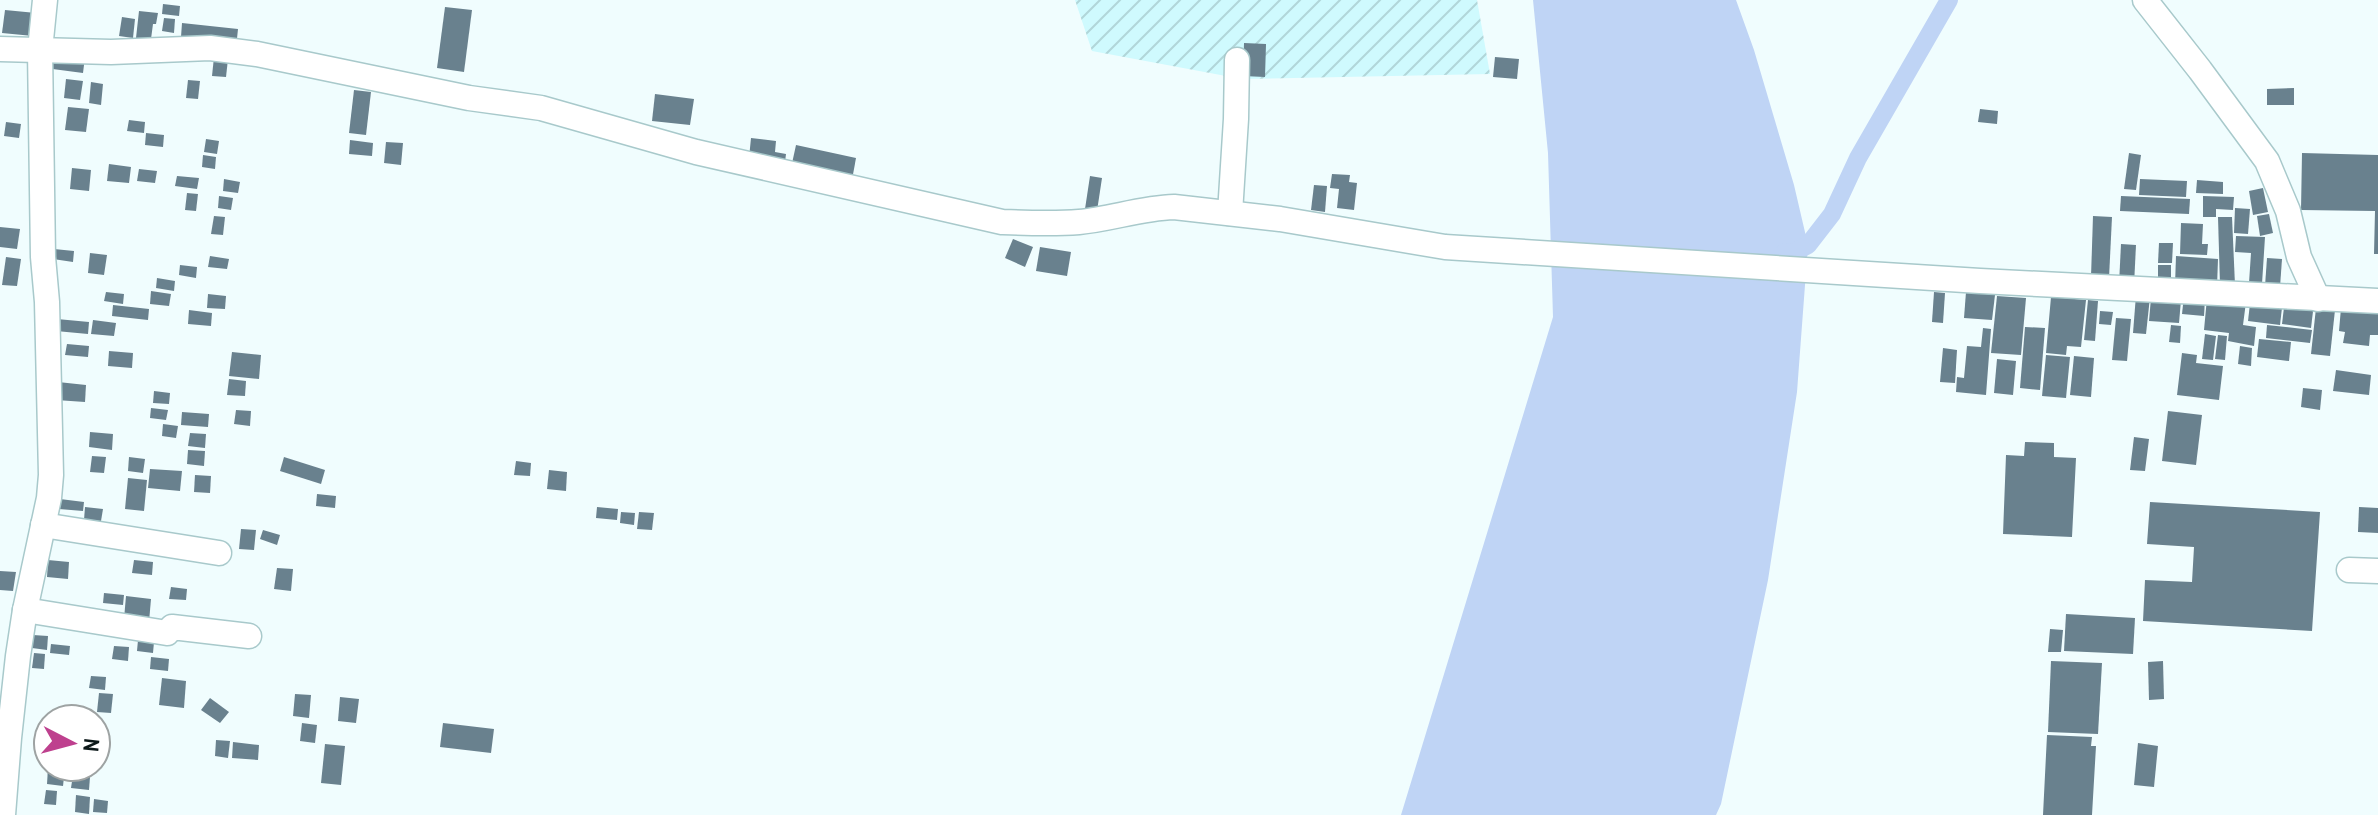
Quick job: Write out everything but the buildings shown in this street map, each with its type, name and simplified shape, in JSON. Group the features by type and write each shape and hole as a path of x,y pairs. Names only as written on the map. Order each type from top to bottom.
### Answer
{"street":[{"path":"3,815 4,737 25,610 49,498 51,463 43,257 40,50 45,0"},
{"path":"2145,0 2267,161 2288,211 2299,257 2318,299"},
{"path":"0,49 111,52 210,48 257,54 469,98 541,108 696,152 1002,222 1081,222 1157,207 1174,207 1365,232 1445,247 2378,301"},
{"path":"1230,213 1237,60"},
{"path":"43,525 219,553"},
{"path":"2349,570 2378,571"},
{"path":"25,610 167,633 172,627 249,636"}],"shaded area":[{"path":"1075,0 1477,0 1490,74 1242,79 1092,51"},
{"path":"1533,0 1736,0 1794,185 1808,245 1797,392 1768,580 1721,804 1716,815 1401,815 1553,317 1548,153"}],"waterway":[{"path":"1785,252 1793,253 1808,245 1832,214 1858,158 1949,0"}]}
